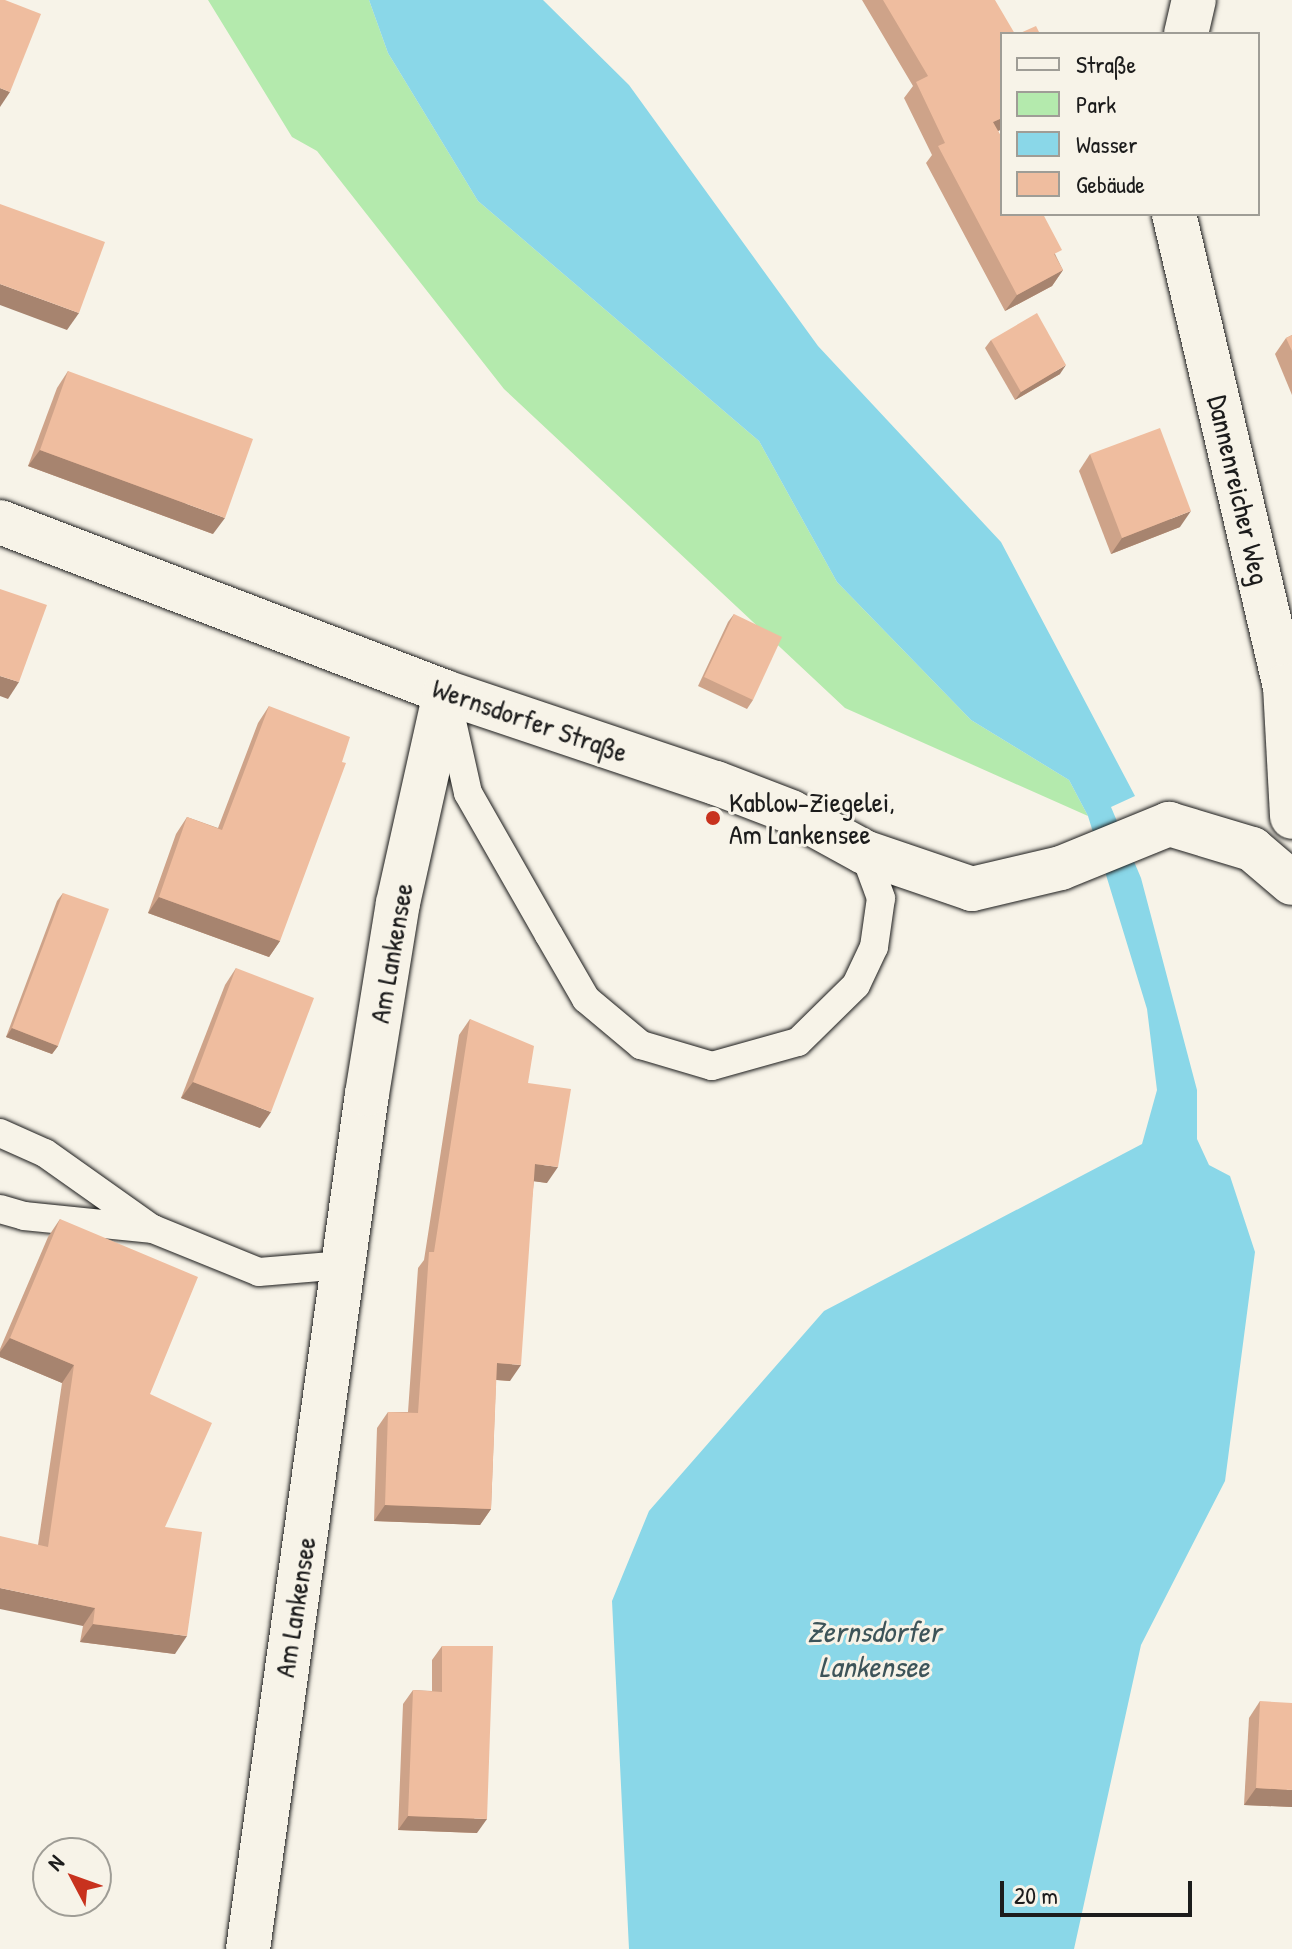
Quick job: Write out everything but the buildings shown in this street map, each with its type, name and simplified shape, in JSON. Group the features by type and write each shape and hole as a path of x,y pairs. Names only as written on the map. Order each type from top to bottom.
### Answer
{"street":[{"path":"1186,32 1194,0"},
{"name":"Dannenreicher Weg","path":"1174,216 1285,686 1292,817"},
{"name":"Wernsdorfer Straße","path":"0,522 445,692 791,812 864,852 972,889 1061,868 1169,824 1252,849 1292,883"},
{"name":"Am Lankensee","path":"248,1949 398,903 445,692"}],"lane":[{"path":"445,692 468,793 586,999 641,1045 712,1066 798,1042 856,985 874,947 881,898 864,852"},
{"path":"0,1133 45,1153 153,1229 259,1272 344,1265"},
{"path":"0,1209 24,1216 153,1229"}],"green space":[{"path":"208,0 369,0 388,53 478,201 759,441 837,582 971,720 1069,780 1088,816 845,708 504,389 317,151 292,137"}],"water":[{"name":"Zernsdorfer Lankensee","path":"369,0 543,0 629,85 818,346 1001,542 1135,796 1111,807 1141,878 1197,1090 1197,1139 1209,1165 1230,1176 1255,1252 1225,1481 1141,1645 1074,1949 629,1949 612,1601 649,1511 824,1311 1142,1144 1157,1090 1147,1009 1088,816 1069,780 971,720 837,582 759,441 478,201 388,53"}],"place":[{"name":"Kablow-Ziegelei, Am Lankensee","path":"713,818"}]}
